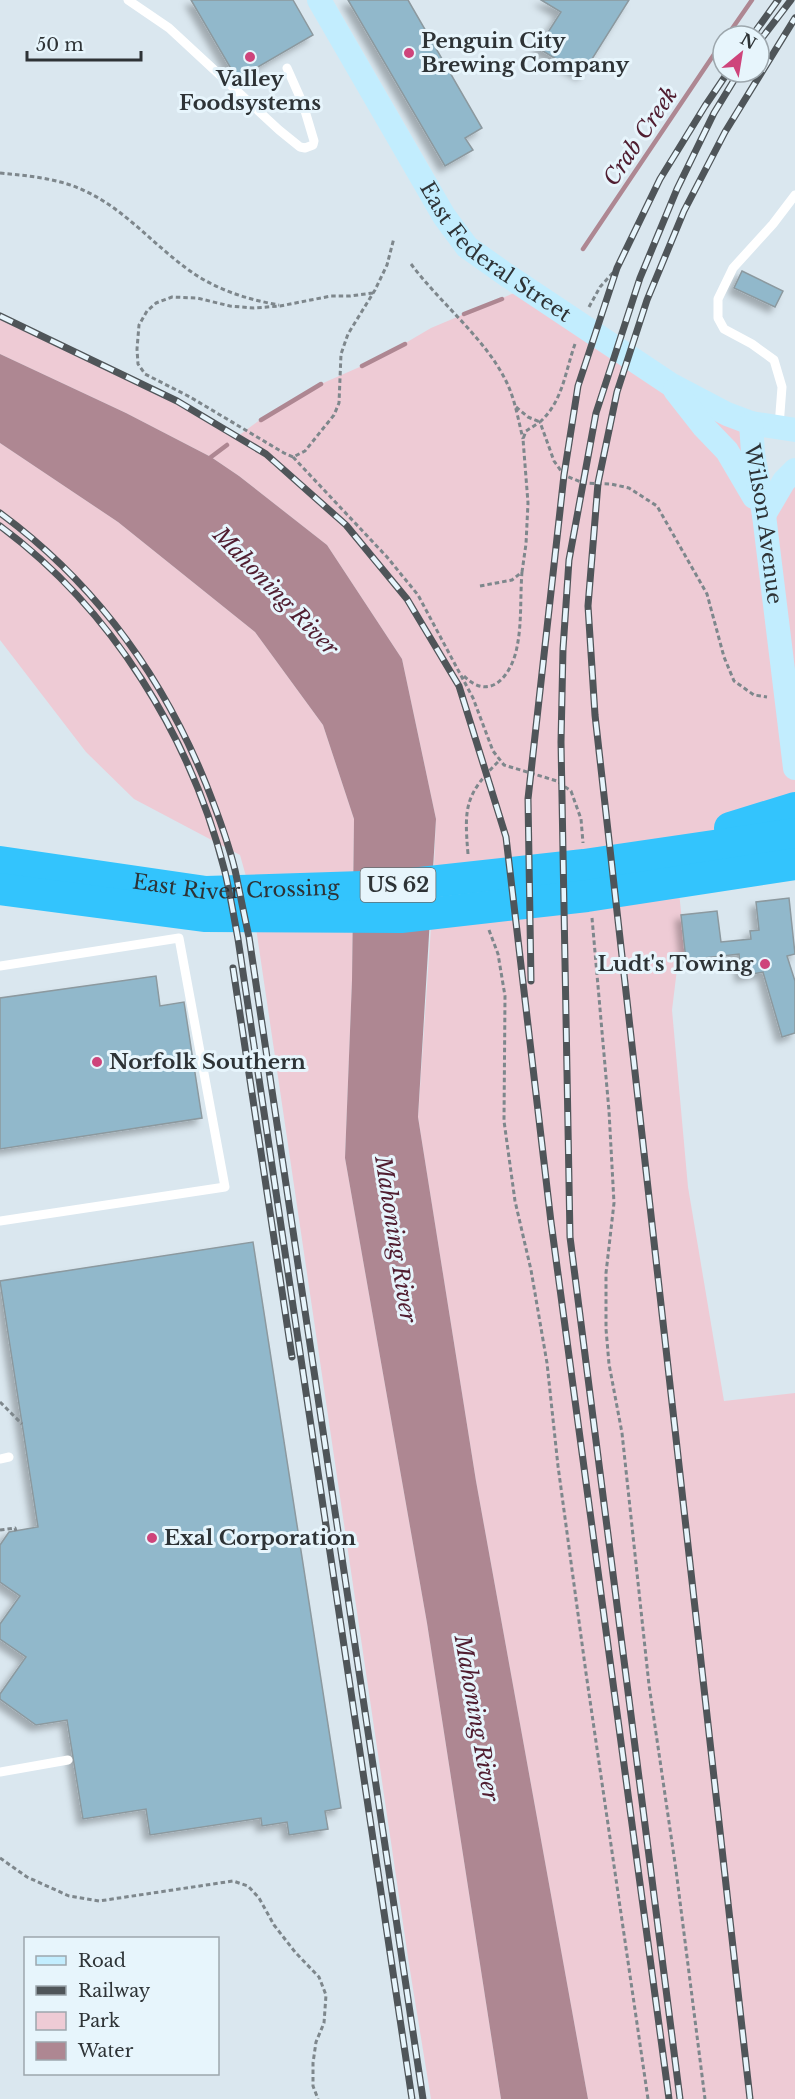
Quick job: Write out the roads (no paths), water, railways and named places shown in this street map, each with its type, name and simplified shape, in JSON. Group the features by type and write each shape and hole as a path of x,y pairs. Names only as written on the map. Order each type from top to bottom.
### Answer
{"highway":[{"path":"634,858 795,808"},
{"name":"East River Crossing","path":"0,862 206,892 393,886 634,858 795,834"},
{"name":"East River Crossing","path":"0,889 204,916 401,916 587,896 795,864"},
{"path":"683,881 795,877"}],"main road":[{"name":"East Federal Street","path":"319,0 444,216 467,247 662,378 727,414 751,423 787,429"},
{"path":"662,378 730,456 764,515 784,481 795,470"},
{"name":"Wilson Avenue","path":"751,423 753,453 764,515 795,768"}],"lane":[{"path":"128,0 169,28 300,147 310,147 313,145 311,131 303,104 286,68"},
{"path":"787,429 782,387 774,360 752,344 724,329 718,318 718,299 733,268 773,224 795,195"},
{"path":"0,966 179,938 225,1187 0,1221"},
{"path":"0,1772 68,1760"}],"water":[{"name":"Mahoning River","path":"0,354 126,413 211,457 239,476 327,545 402,659 436,819 418,1117 476,1481 588,2099 501,2099 427,1623 345,1158 352,980 354,819 323,725 255,632 118,522 0,443"}],"waterway":[{"name":"Crab Creek","path":"735,24 752,0"},
{"name":"Crab Creek","path":"583,249 711,59"},
{"name":"Crab Creek","path":"464,314 502,299"},
{"name":"Crab Creek","path":"362,366 405,344"},
{"name":"Crab Creek","path":"261,420 321,384"},
{"name":"Crab Creek","path":"211,457 227,445"}],"railway":[{"path":"761,24 778,0"},
{"path":"771,26 791,0"},
{"path":"750,2099 595,715 588,606 598,483 617,392 647,300 684,211 725,132 795,18"},
{"path":"531,981 528,799 564,475 578,386 617,268 660,179 720,84"},
{"path":"680,2099 570,1237 561,742 563,649 569,560 596,413 640,278 677,189 714,113 732,84"},
{"path":"0,316 177,401 266,454 346,525 407,599 459,686 506,837 551,1222 669,2099"},
{"path":"0,513 66,570 95,601 147,669 169,706 206,784 232,859 249,937 423,2099"},
{"path":"0,526 40,559 78,596 111,636 142,680 168,725 191,773 210,822 225,872 238,939 412,2099"},
{"path":"233,968 292,1357"}],"place":[{"name":"Penguin City Brewing Company","path":"409,53"},
{"name":"Valley Foodsystems","path":"250,57"},
{"name":"Ludt's Towing","path":"765,964"},
{"name":"Norfolk Southern","path":"97,1062"},
{"name":"Exal Corporation","path":"152,1538"}]}
